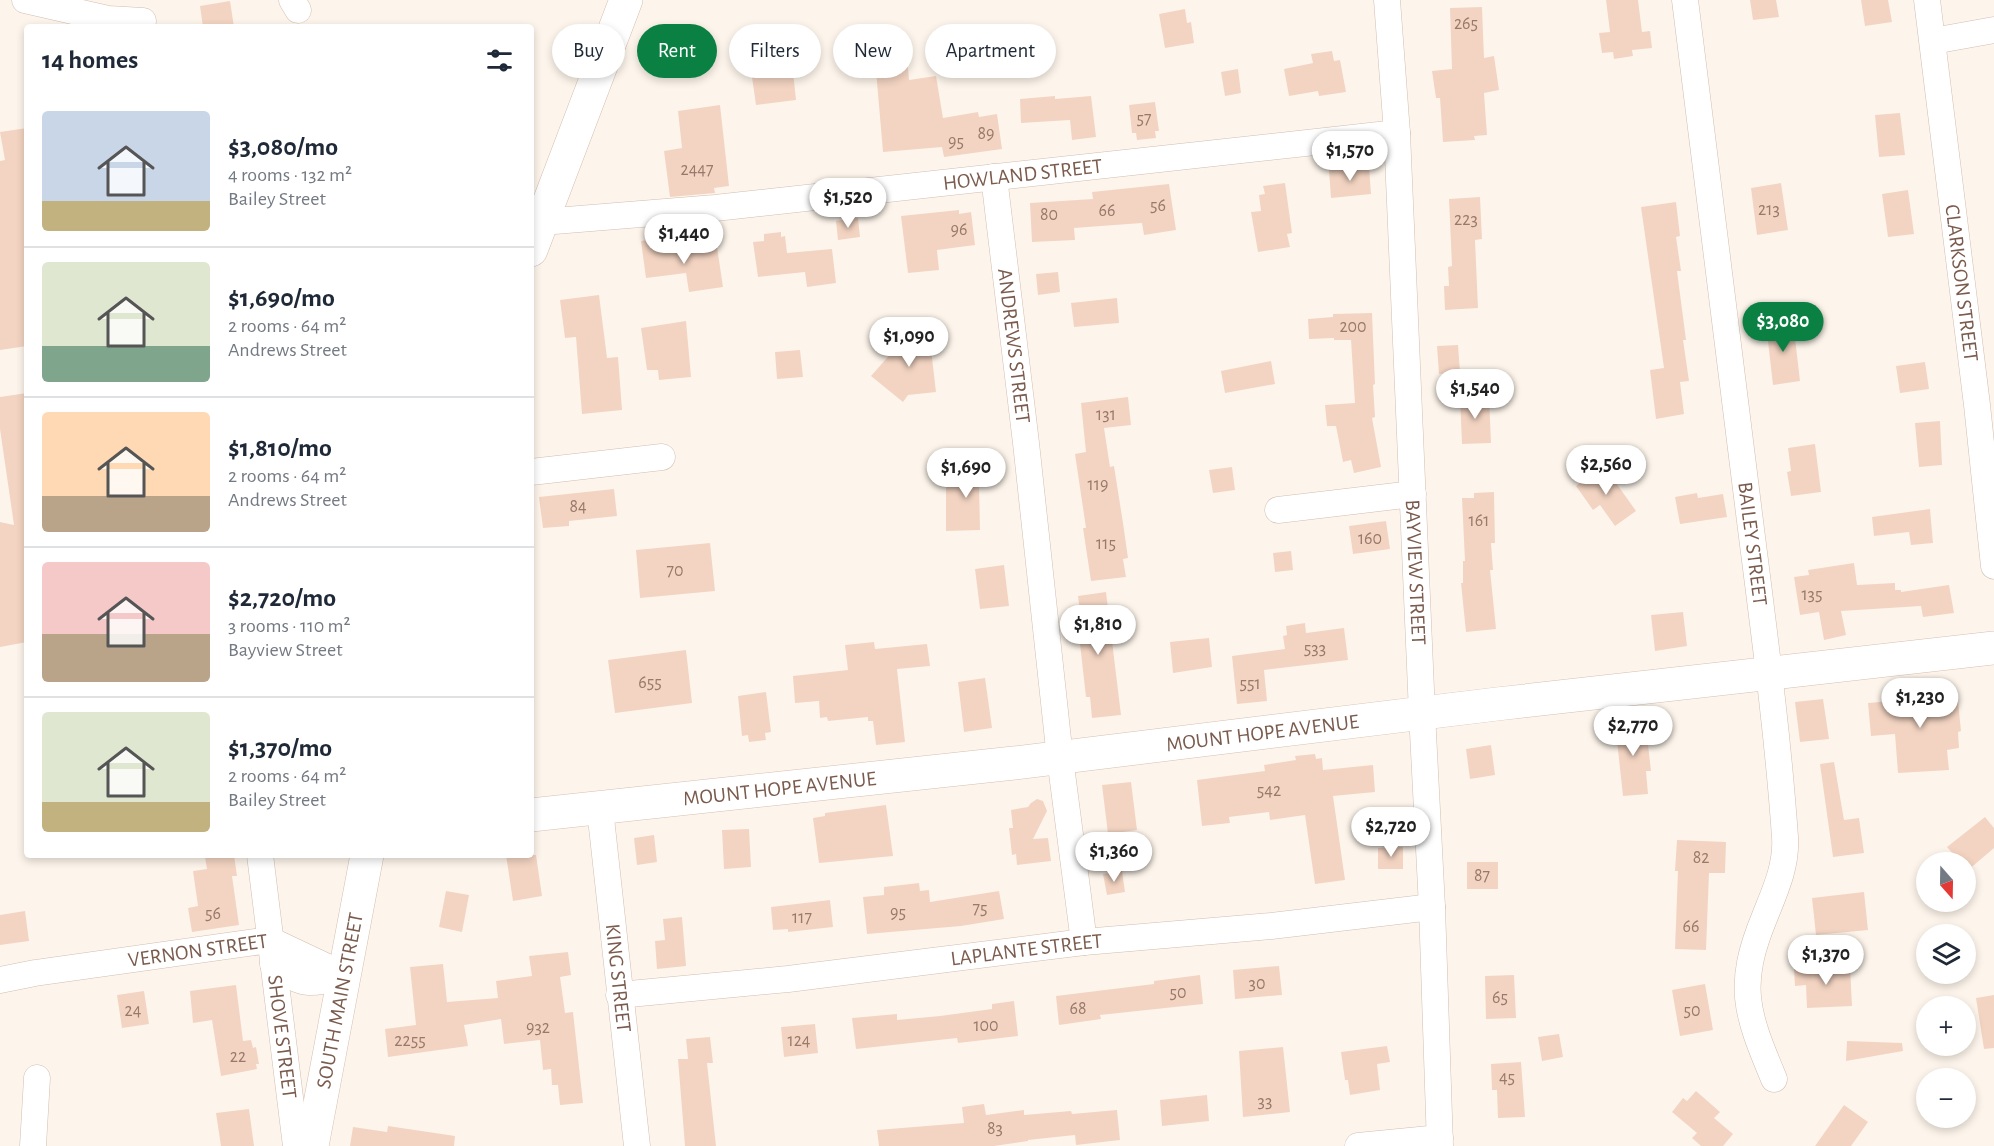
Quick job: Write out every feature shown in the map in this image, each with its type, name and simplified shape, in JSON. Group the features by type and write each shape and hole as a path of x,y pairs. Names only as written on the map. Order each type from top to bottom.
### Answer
{"main road":[{"path":"536,236 626,0"},
{"name":"MOUNT HOPE AVENUE","path":"534,815 1060,758 1422,713 1994,648"},
{"name":"SOUTH MAIN STREET","path":"312,1146 365,858"}],"street":[{"path":"24,0 108,18 143,16"},
{"name":"BAYVIEW STREET","path":"1387,0 1397,133 1432,907 1440,1142"},
{"name":"BAILEY STREET","path":"1685,0 1769,674 1785,841 1779,881 1758,933 1747,975 1748,1006 1752,1023 1774,1079"},
{"name":"CLARKSON STREET","path":"1927,0 1994,566"},
{"path":"1933,41 1994,30"},
{"name":"HOWLAND STREET","path":"536,236 715,208 1397,133"},
{"name":"ANDREWS STREET","path":"994,177 1060,758 1084,942"},
{"path":"534,472 662,457"},
{"path":"1278,510 1413,494"},
{"name":"KING STREET","path":"600,809 637,1146"},
{"name":"SHOVE STREET","path":"260,858 296,1146"},
{"name":"LAPLANTE STREET","path":"619,995 788,979 1084,942 1271,926 1432,907"},
{"name":"VERNON STREET","path":"0,980 35,973 272,952 344,975"},
{"path":"33,1146 37,1078"},
{"path":"1358,1146 1440,1142"}],"building":[{"path":"1606,0 1638,0 1642,32 1650,31 1652,48 1632,50 1633,56 1614,59 1613,52 1602,53 1599,33 1610,32"},
{"path":"1750,0 1776,0 1779,17 1753,20"},
{"path":"1861,0 1888,0 1892,22 1865,26"},
{"path":"230,1 234,24 203,24 200,6"},
{"path":"1482,7 1484,58 1494,56 1499,90 1484,93 1487,135 1474,136 1475,140 1443,142 1440,98 1436,98 1432,71 1452,69 1450,8"},
{"path":"1185,9 1187,23 1191,22 1194,43 1165,48 1159,14"},
{"path":"1332,51 1334,61 1340,60 1346,92 1319,96 1318,91 1289,96 1284,69 1313,63 1311,54"},
{"path":"1238,69 1241,93 1225,96 1221,72"},
{"path":"752,78 794,78 796,100 756,105"},
{"path":"877,78 909,78 909,80 936,78 943,118 978,112 979,117 997,114 1002,149 944,157 942,147 883,152"},
{"path":"1055,96 1055,99 1091,96 1096,137 1072,140 1070,120 1021,123 1020,99"},
{"path":"1155,102 1159,131 1155,131 1156,138 1137,140 1136,133 1132,133 1129,105"},
{"path":"720,105 729,186 714,188 715,193 670,197 664,151 682,148 678,111"},
{"path":"1900,113 1905,155 1879,157 1875,115"},
{"path":"24,128 24,346 0,350 0,161 5,160 0,132"},
{"path":"1369,167 1371,194 1331,198 1329,170"},
{"path":"1285,183 1292,233 1287,234 1290,247 1258,252 1251,212 1261,211 1259,195 1265,194 1263,186"},
{"path":"1781,183 1788,230 1757,235 1751,188"},
{"path":"1169,184 1176,230 1144,235 1142,223 1074,228 1075,240 1032,242 1030,203 1093,199 1092,192"},
{"path":"1908,190 1914,234 1888,237 1882,194"},
{"path":"1480,197 1482,239 1475,240 1478,308 1445,310 1444,286 1449,286 1448,267 1452,266 1449,199"},
{"path":"1676,202 1680,236 1676,237 1681,271 1677,271 1689,381 1680,382 1684,414 1656,419 1650,370 1664,368 1641,207"},
{"path":"959,210 959,214 971,212 975,245 937,250 939,270 908,273 901,216"},
{"path":"858,218 860,237 838,240 836,221"},
{"path":"781,232 781,237 785,236 787,253 832,249 836,283 807,287 805,272 758,277 753,242 764,241 764,234"},
{"path":"663,238 664,252 717,247 723,287 689,292 686,273 646,278 641,241"},
{"path":"1058,272 1060,292 1038,295 1036,274"},
{"path":"599,295 607,358 618,357 622,410 582,414 576,337 565,338 560,300"},
{"path":"1117,298 1119,323 1074,327 1071,303"},
{"path":"1372,313 1375,417 1372,418 1381,467 1354,473 1351,460 1343,462 1336,426 1327,426 1325,405 1355,403 1351,340 1309,339 1308,319 1333,317 1333,314"},
{"path":"686,321 691,377 659,380 658,370 647,370 641,328"},
{"path":"1793,321 1800,381 1773,385 1766,324"},
{"path":"929,332 936,392 908,395 903,402 871,376 901,342 900,335"},
{"path":"1458,345 1460,372 1439,374 1437,346"},
{"path":"800,350 803,377 777,379 775,352"},
{"path":"1271,361 1275,384 1225,393 1221,371"},
{"path":"1925,362 1929,389 1900,393 1896,366"},
{"path":"24,393 24,643 0,647 0,522 14,525 0,429 0,397"},
{"path":"1489,396 1491,443 1462,444 1460,397"},
{"path":"1128,397 1131,425 1104,428 1110,467 1114,466 1123,523 1128,558 1123,559 1126,577 1091,581 1075,454 1086,452 1081,403"},
{"path":"1940,421 1942,465 1919,467 1915,423"},
{"path":"1815,444 1821,492 1791,496 1787,472 1791,471 1788,448"},
{"path":"964,463 988,463 988,484 979,484 980,530 946,531 946,483 964,483"},
{"path":"1604,466 1636,511 1615,526 1600,505 1593,510 1576,486"},
{"path":"1232,467 1235,490 1213,493 1209,470"},
{"path":"614,489 617,516 569,521 569,526 543,528 539,497"},
{"path":"1494,492 1495,543 1491,543 1493,570 1490,570 1496,629 1466,632 1461,583 1463,583 1463,561 1465,561 1462,498 1474,498 1474,493"},
{"path":"1697,493 1698,498 1723,494 1727,517 1680,524 1675,497"},
{"path":"1930,509 1933,543 1911,545 1909,532 1874,536 1872,517"},
{"path":"1386,521 1390,549 1353,554 1349,526"},
{"path":"710,543 715,591 640,598 636,550"},
{"path":"1291,551 1293,570 1275,572 1273,553"},
{"path":"1854,563 1857,585 1895,583 1895,590 1901,590 1901,592 1949,585 1954,613 1923,617 1921,606 1841,611 1846,635 1824,640 1819,612 1800,615 1794,577 1809,575 1808,570"},
{"path":"1004,565 1009,606 980,609 975,569"},
{"path":"1106,592 1121,715 1092,718 1090,697 1086,697 1079,635 1083,634 1078,596"},
{"path":"1683,612 1687,646 1655,651 1651,615"},
{"path":"1305,623 1306,633 1344,628 1348,660 1264,670 1267,701 1237,704 1232,656 1285,649 1283,636 1287,635 1286,626"},
{"path":"1209,638 1212,667 1173,673 1170,642"},
{"path":"874,642 875,649 927,644 930,666 897,669 905,742 876,745 873,721 868,721 868,717 828,721 827,717 820,718 819,701 795,703 793,676 848,670 845,645"},
{"path":"686,650 692,703 615,713 608,660"},
{"path":"985,678 992,728 964,732 958,682"},
{"path":"1944,685 1957,691 1961,731 1958,732 1959,748 1947,750 1949,770 1898,773 1895,734 1871,736 1868,703 1928,698 1927,687"},
{"path":"766,692 771,732 765,733 766,740 749,742 748,735 742,736 738,696"},
{"path":"1823,699 1829,739 1800,742 1795,702"},
{"path":"1640,720 1640,728 1646,727 1651,771 1646,771 1648,794 1623,796 1615,722"},
{"path":"1491,745 1495,775 1470,779 1466,749"},
{"path":"1315,754 1316,759 1322,758 1323,770 1373,765 1375,792 1333,796 1345,880 1315,884 1305,815 1270,820 1269,812 1229,817 1230,823 1202,826 1197,780 1265,771 1264,765 1296,760 1295,756"},
{"path":"1834,762 1844,820 1859,818 1864,853 1833,857 1820,764"},
{"path":"1131,782 1137,830 1108,834 1102,785"},
{"path":"1037,799 1043,801 1047,811 1033,839 1048,838 1051,861 1017,865 1016,854 1012,855 1009,828 1013,828 1011,810 1028,807"},
{"path":"886,805 893,856 819,863 813,818 825,816 825,813"},
{"path":"1985,817 1994,828 1994,848 1976,863 1976,852 1951,852 1947,847"},
{"path":"749,829 751,867 724,869 722,830"},
{"path":"654,835 657,862 637,865 634,838"},
{"path":"1677,840 1726,842 1725,873 1709,873 1706,950 1675,949"},
{"path":"1403,847 1403,869 1378,869 1378,848"},
{"path":"536,855 542,896 513,901 506,858 534,858"},
{"path":"205,858 234,858 237,876 232,876 239,925 192,932 188,908 198,906 193,871 207,869"},
{"path":"1467,862 1498,862 1498,889 1467,889"},
{"path":"1122,871 1125,892 1107,895 1103,874"},
{"path":"919,883 920,891 929,890 930,902 999,891 1004,919 961,926 867,934 863,897 884,895 884,887"},
{"path":"446,891 469,895 462,932 439,927"},
{"path":"1864,892 1868,930 1816,935 1812,898"},
{"path":"830,900 833,927 788,932 788,929 773,930 771,907"},
{"path":"25,911 29,941 0,945 0,915"},
{"path":"682,917 686,966 657,969 655,941 665,940 663,919"},
{"path":"568,952 571,975 560,977 565,1013 573,1012 583,1103 560,1105 558,1085 552,1085 551,1069 543,1070 540,1040 504,1044 501,1019 464,1025 468,1046 388,1057 385,1029 416,1025 410,967 443,964 447,1002 498,998 496,981 532,976 529,956"},
{"path":"1279,966 1282,995 1235,999 1233,970"},
{"path":"1850,966 1852,1006 1807,1008 1806,985 1795,986 1794,968"},
{"path":"1200,975 1203,1004 1100,1015 1101,1019 1059,1025 1056,996 1154,984 1154,981"},
{"path":"1514,975 1516,1018 1486,1019 1485,976"},
{"path":"1705,984 1713,1030 1680,1036 1672,990"},
{"path":"236,985 243,1041 251,1040 253,1048 256,1047 259,1064 256,1064 257,1069 221,1076 212,1020 193,1023 190,991"},
{"path":"144,991 149,1024 122,1028 117,995"},
{"path":"1994,995 1994,1048 1984,1049 1976,998"},
{"path":"1014,1001 1018,1036 958,1043 957,1038 856,1049 852,1018 897,1014 897,1020 940,1016 992,1009 992,1004"},
{"path":"815,1024 818,1053 784,1057 781,1027"},
{"path":"1559,1034 1563,1057 1542,1061 1538,1037"},
{"path":"710,1037 713,1063 707,1063 716,1146 685,1146 678,1059 688,1059 686,1039"},
{"path":"1847,1041 1902,1043 1903,1051 1846,1061"},
{"path":"1387,1046 1390,1062 1377,1064 1380,1090 1350,1095 1348,1080 1345,1080 1341,1052"},
{"path":"1283,1047 1290,1112 1243,1117 1239,1051"},
{"path":"1521,1062 1525,1117 1498,1118 1497,1090 1492,1090 1491,1064"},
{"path":"1696,1091 1720,1112 1714,1118 1733,1134 1723,1146 1701,1146 1692,1138 1697,1133 1672,1112 1683,1098 1687,1101"},
{"path":"1207,1095 1209,1121 1162,1126 1160,1100"},
{"path":"984,1104 986,1115 1024,1110 1024,1115 1117,1110 1120,1140 1076,1145 1075,1135 994,1146 879,1146 877,1130 964,1123 962,1107"},
{"path":"1844,1105 1868,1122 1851,1146 1815,1146"},
{"path":"249,1109 254,1146 221,1146 216,1113"},
{"path":"388,1126 455,1136 454,1146 350,1146 353,1127 387,1132"}]}
